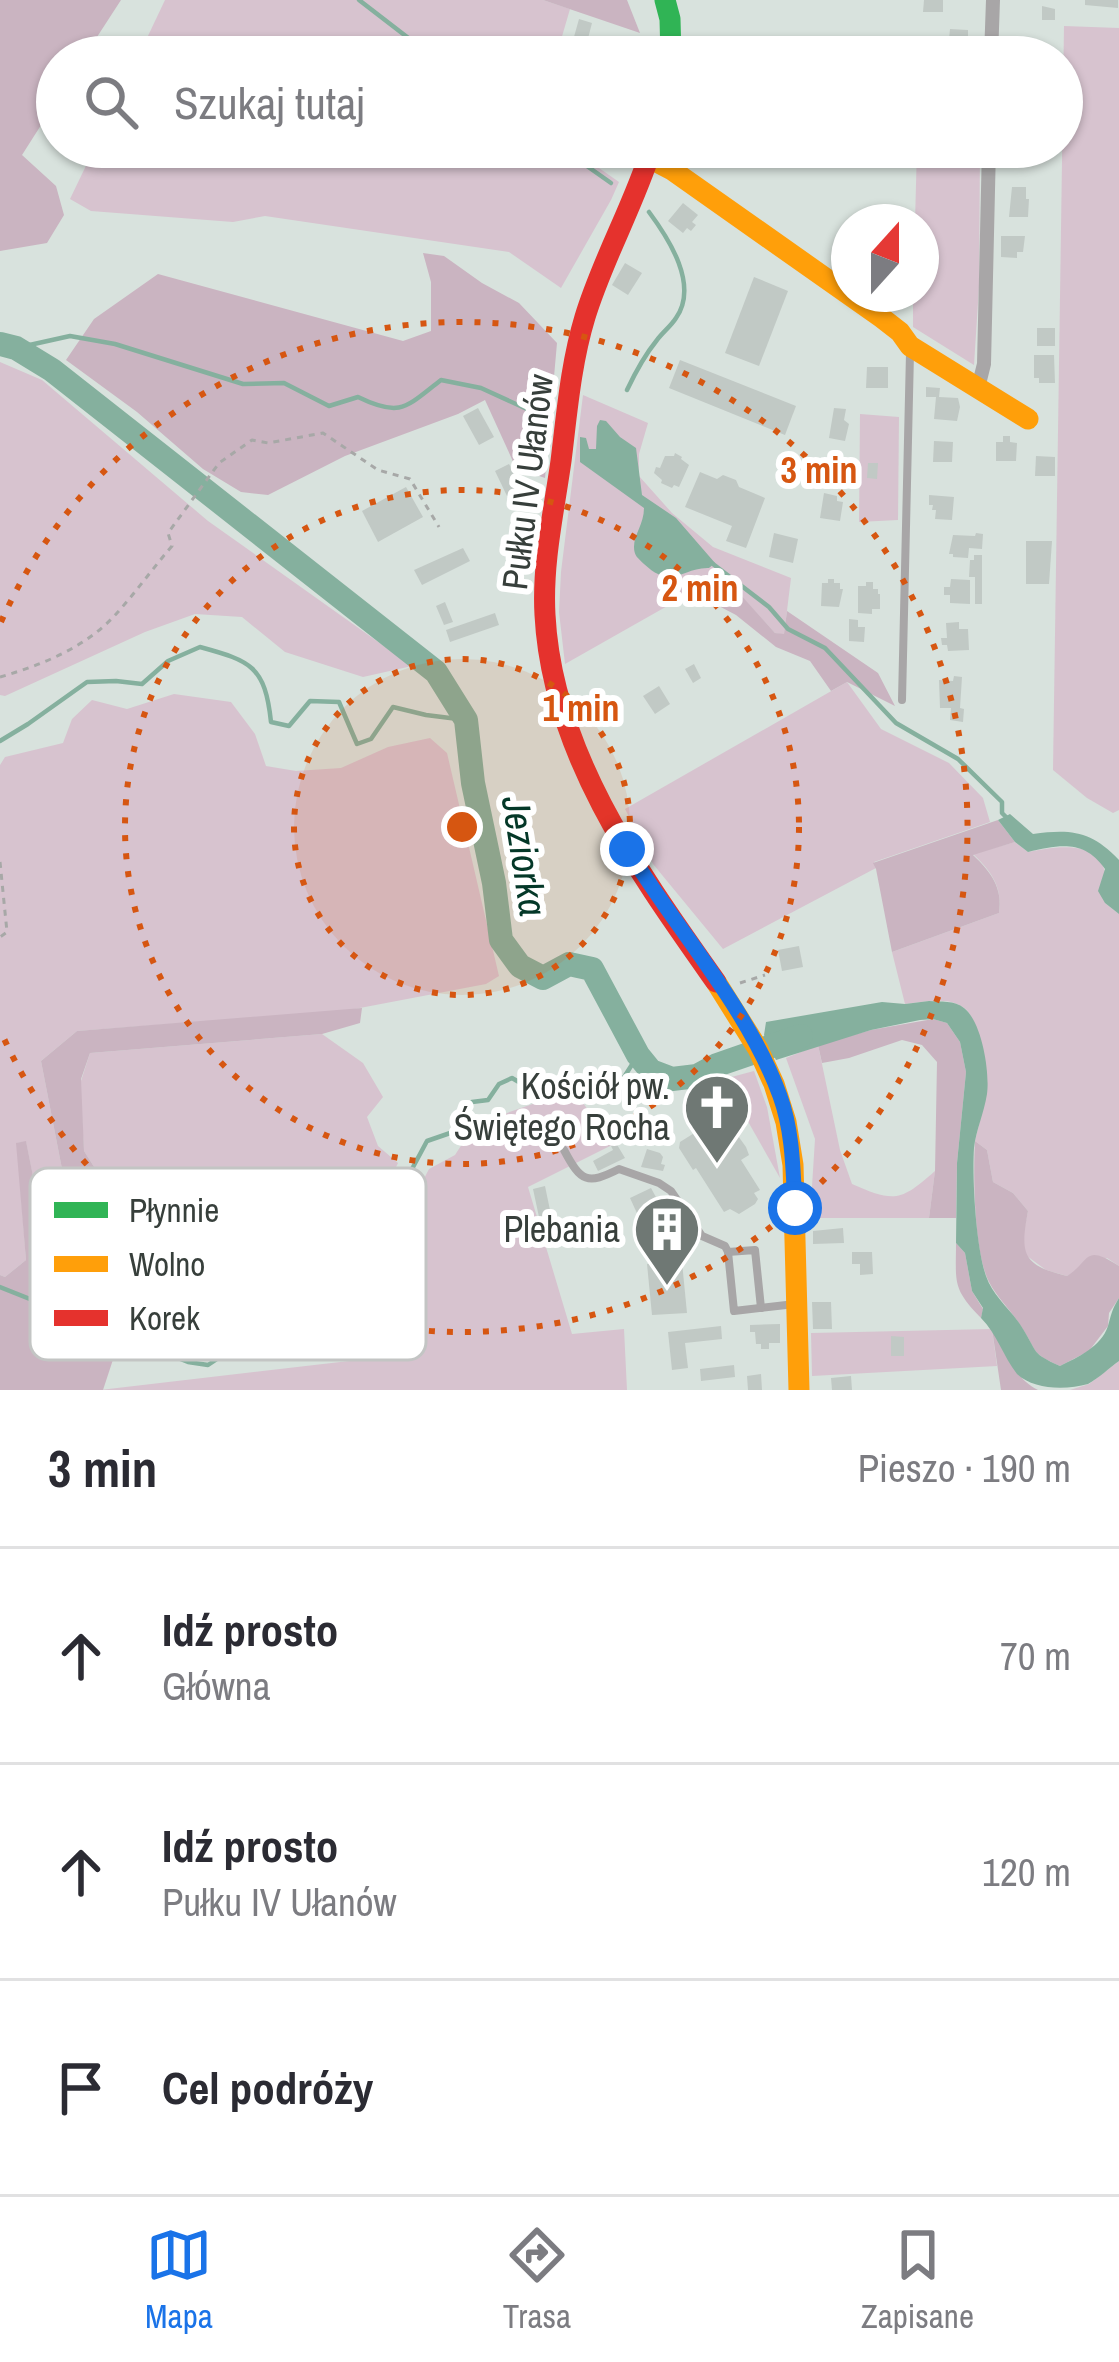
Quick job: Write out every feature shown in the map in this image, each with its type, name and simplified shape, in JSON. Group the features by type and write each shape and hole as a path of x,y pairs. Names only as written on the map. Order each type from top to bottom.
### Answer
{"street":[{"path":"665,0 670,36"},
{"path":"991,36 992,0"},
{"name":"Pułku IV Ułanów","path":"644,168 593,290 577,344 547,569 547,633 570,728 611,821 658,899 743,1021 781,1099 790,1133 799,1390"},
{"path":"669,168 882,318 910,346 1028,419"},
{"path":"979,388 984,364 989,168"}],"lane":[{"path":"902,700 910,346"},
{"path":"565,1150 575,1172 586,1179 600,1179 620,1169 671,1191 702,1237 728,1252 734,1311 797,1304"},
{"path":"728,1252 755,1250 761,1308"}],"path":[{"path":"0,677 62,655 116,615 172,546 168,533 191,499 219,463 252,440 268,443 323,433 378,470 410,479 440,526"},
{"path":"0,862 7,932 0,937"},
{"path":"734,987 766,975"}],"shaded area":[{"path":"0,0 121,0 98,36 36,36 36,133 22,155 56,186 64,215 47,243 0,251"},
{"path":"165,0 543,0 570,9 562,36 148,36"},
{"path":"543,0 627,0 640,33"},
{"path":"1064,26 1119,28 1119,810 1113,813 1053,770 1062,168 1083,168 1083,36 1064,36"},
{"path":"85,168 599,168 619,182 561,288 509,252 265,216 233,222 91,211 70,199"},
{"path":"916,168 980,168 974,365 913,327 913,312 939,312 939,204 915,204"},
{"path":"423,253 444,256 519,303 557,343 545,478 516,468 485,400 345,456 268,495 241,492 203,469 66,360 94,319 158,274 403,341 431,331 431,282"},
{"path":"0,362 42,380 208,521 412,666 363,677 285,652 242,617 195,614 0,695"},
{"path":"583,395 648,423 639,454 639,476 672,513 713,547 791,578 784,635 775,633 722,575 565,664 559,612 561,572"},
{"path":"860,414 899,417 898,520 859,522"},
{"path":"600,420 636,448 642,495 676,518 715,563 709,568 663,576 637,557 634,542 644,508 580,462 580,437 586,438 589,449 596,449"},
{"path":"722,574 775,633 784,634 787,611 878,673 895,706 847,682 831,691 810,661 776,647 736,615 692,592"},
{"path":"847,682 881,729 949,763 983,798 990,822 874,862 876,868 723,949 653,864 625,809"},
{"path":"174,694 231,702 255,734 266,766 296,771 341,768 388,747 430,738 447,753 499,976 486,984 344,1011 77,1031 41,1061 62,1168 31,1168 26,1142 17,1143 26,1260 5,1277 0,1275 0,765 5,757 63,743 72,719 92,700 127,709"},
{"path":"1010,814 1033,834 1080,834 1109,850 1119,860 1119,914 1098,891 1105,869 1097,859 1070,847 1028,852 998,820"},
{"path":"998,820 1015,842 973,855 994,881 999,913 892,952 873,863"},
{"path":"1015,842 1028,852 1073,848 1094,854 1105,873 1105,903 1119,914 1119,1266 1107,1258 1067,1276 1046,1270 1027,1256 1021,1245 1028,1211 1013,1193 993,1182 987,1150 975,1141 985,1072 971,1016 955,1003 905,1004 892,952 999,913 994,880 973,854"},
{"path":"929,1001 964,1008 976,1024 986,1061 986,1101 974,1148 974,1195 983,1263 993,1290 1036,1352 1060,1366 1100,1340 1119,1298 1119,1361 1088,1384 1051,1387 1024,1379 981,1318 983,1308 972,1291 965,1253 956,1243 957,1163 966,1072 960,1042 947,1023 920,1020 871,1030 776,1060 764,1035 766,1022 882,1002"},
{"path":"362,1008 360,1023 322,1034 90,1053 81,1079 84,1151 95,1168 62,1168 41,1061 77,1031"},
{"path":"933,1019 947,1023 960,1042 966,1072 956,1218 929,1218 937,1062 922,1045 902,1040 822,1063 818,1045"},
{"path":"322,1034 363,1063 383,1097 367,1117 378,1146 398,1163 396,1168 95,1168 84,1151 80,1084 90,1053"},
{"path":"818,1045 852,1184 897,1196 935,1171 929,1218 810,1218 815,1139 786,1058"},
{"path":"754,1071 767,1107 780,1178 724,1079"},
{"path":"553,1097 579,1097 612,1145 528,1187 572,1334 624,1329 627,1390 100,1390 358,1360 426,1360 426,1175 455,1155 475,1124"},
{"path":"26,1141 31,1168 30,1360 113,1360 103,1390 0,1390 0,1275 5,1277 26,1260 16,1143"},
{"path":"975,1141 987,1150 993,1182 1013,1193 1028,1211 1024,1238 1033,1262 1067,1276 1093,1255 1119,1266 1119,1298 1109,1313 1108,1326 1089,1351 1060,1366 1036,1351 984,1269 977,1233"},
{"path":"956,1243 965,1253 972,1291 983,1309 981,1318 958,1284"},
{"path":"992,1329 997,1366 812,1376 811,1333"},
{"path":"992,1329 1016,1371 1038,1390 1001,1390"},
{"path":"1119,1361 1119,1390 1070,1390 1089,1384"}],"building":[{"path":"924,0 943,0 943,12 923,12"},
{"path":"1085,0 1118,0 1118,8 1085,5"},
{"path":"1042,6 1055,9 1055,20 1042,20"},
{"path":"579,19 592,23 589,36 574,36"},
{"path":"950,29 968,30 968,36 949,36"},
{"path":"1012,187 1026,187 1028,217 1009,217"},
{"path":"683,203 698,215 691,231 687,228 683,233 668,221"},
{"path":"1001,236 1025,236 1017,258 1001,257"},
{"path":"625,263 642,273 628,295 612,285"},
{"path":"754,277 788,291 759,366 725,353"},
{"path":"1037,328 1055,328 1055,346 1037,346"},
{"path":"1034,355 1054,355 1055,383 1039,383 1034,378"},
{"path":"680,360 796,406 785,435 669,388"},
{"path":"867,367 888,367 888,388 866,388"},
{"path":"926,387 940,388 939,397 958,398 957,421 934,419 936,397 926,397"},
{"path":"478,408 494,437 479,445 463,416"},
{"path":"834,408 846,409 845,441 829,438"},
{"path":"1003,436 1017,443 1016,461 996,461 996,442 1003,442"},
{"path":"934,441 953,442 952,462 933,462"},
{"path":"675,453 689,465 679,487 672,488 654,473 665,456"},
{"path":"1036,456 1055,457 1055,476 1035,476"},
{"path":"868,463 878,463 877,479 867,478"},
{"path":"509,464 522,487 507,496 495,471"},
{"path":"700,472 736,480 739,487 765,498 746,548 726,541 732,526 685,507"},
{"path":"406,487 423,517 378,542 362,511"},
{"path":"824,493 843,502 840,521 820,518"},
{"path":"929,495 954,497 952,520 935,519"},
{"path":"774,533 798,539 793,563 769,557"},
{"path":"983,534 982,549 969,548 968,558 949,554 953,535"},
{"path":"1026,541 1052,541 1049,584 1026,584"},
{"path":"463,548 470,561 422,585 414,570"},
{"path":"974,555 982,555 982,604 975,604 975,577 969,577"},
{"path":"828,579 843,589 839,607 821,606 822,583"},
{"path":"951,579 970,580 970,604 950,603 944,587 950,587"},
{"path":"873,582 880,594 880,609 872,609 872,614 858,613 858,586"},
{"path":"445,602 453,622 444,625 436,606"},
{"path":"495,613 499,625 450,642 446,630"},
{"path":"849,619 865,627 864,642 849,641"},
{"path":"959,622 959,629 968,629 969,650 948,651 941,638 947,638 946,623"},
{"path":"694,664 701,678 693,683 685,669"},
{"path":"954,676 962,677 963,722 950,720 951,708 940,708 939,680 953,681"},
{"path":"659,686 670,704 655,714 643,696"},
{"path":"799,946 803,967 782,971 778,950"},
{"name":"Kościół pw. Świętego Rocha","path":"723,1115 746,1147 749,1155 741,1160 760,1190 754,1193 755,1204 739,1214 730,1209 724,1212 679,1148 680,1142"},
{"path":"616,1143 625,1158 598,1171 593,1161 613,1150"},
{"path":"647,1149 663,1157 663,1171 641,1167"},
{"path":"545,1186 551,1215 539,1217 533,1189"},
{"path":"651,1188 676,1234 652,1246 630,1198"},
{"path":"843,1228 844,1243 813,1244 813,1231"},
{"path":"852,1252 872,1252 873,1274 860,1275 860,1264 852,1264"},
{"name":"Plebania","path":"682,1262 687,1313 652,1315 647,1264"},
{"path":"812,1302 831,1302 832,1329 813,1329"},
{"path":"780,1324 780,1343 761,1349 750,1325"},
{"path":"721,1326 722,1339 685,1343 688,1368 672,1370 668,1332"},
{"path":"891,1336 904,1337 904,1356 891,1356"},
{"path":"734,1365 735,1377 701,1381 700,1369"},
{"path":"761,1374 762,1390 748,1390 747,1376"},
{"path":"851,1376 852,1390 832,1390 831,1378"}],"waterway":[{"path":"359,0 406,36"},
{"path":"590,168 611,183"},
{"path":"627,390 648,352 676,318 684,291 679,263 649,212"},
{"path":"16,348 70,336 115,344 243,384 284,383 329,406 358,397 384,407 403,406 441,380 481,388 540,415"},
{"name":"Jeziorka","path":"0,344 52,370 436,672 466,720 501,940 520,966 543,978 569,964 592,969 638,1055 651,1071 672,1079 697,1076 801,1036"},
{"path":"713,564 769,607 788,629 825,648 896,723 958,759 1002,802 1007,818"},
{"path":"0,741 87,682 142,684 168,661 200,647 252,669 265,689 271,722 289,726 310,701 339,702 357,744 371,739 393,707 466,720"},
{"path":"413,1168 427,1141 456,1131 472,1102 488,1100 499,1084 512,1078 529,1088 545,1089 554,1080 608,1095 638,1055"},
{"path":"0,1287 30,1299"},
{"path":"183,1360 208,1365 216,1360"}],"traffic: fast":[{"path":"665,0 670,36"}],"traffic: slow":[{"path":"668,168 882,318 910,346 1028,419"},
{"path":"716,982 758,1049 786,1122 793,1165 799,1390"}],"traffic: jam":[{"path":"644,168 580,334 549,537 545,615 551,666 582,763 630,854 716,982"}],"place":[{"name":"Kościół pw. Świętego Rocha","path":"717,1166"},
{"name":"Plebania","path":"667,1288"}],"route":[{"path":"627,849 743,1021 768,1069 790,1133 795,1208"}]}
